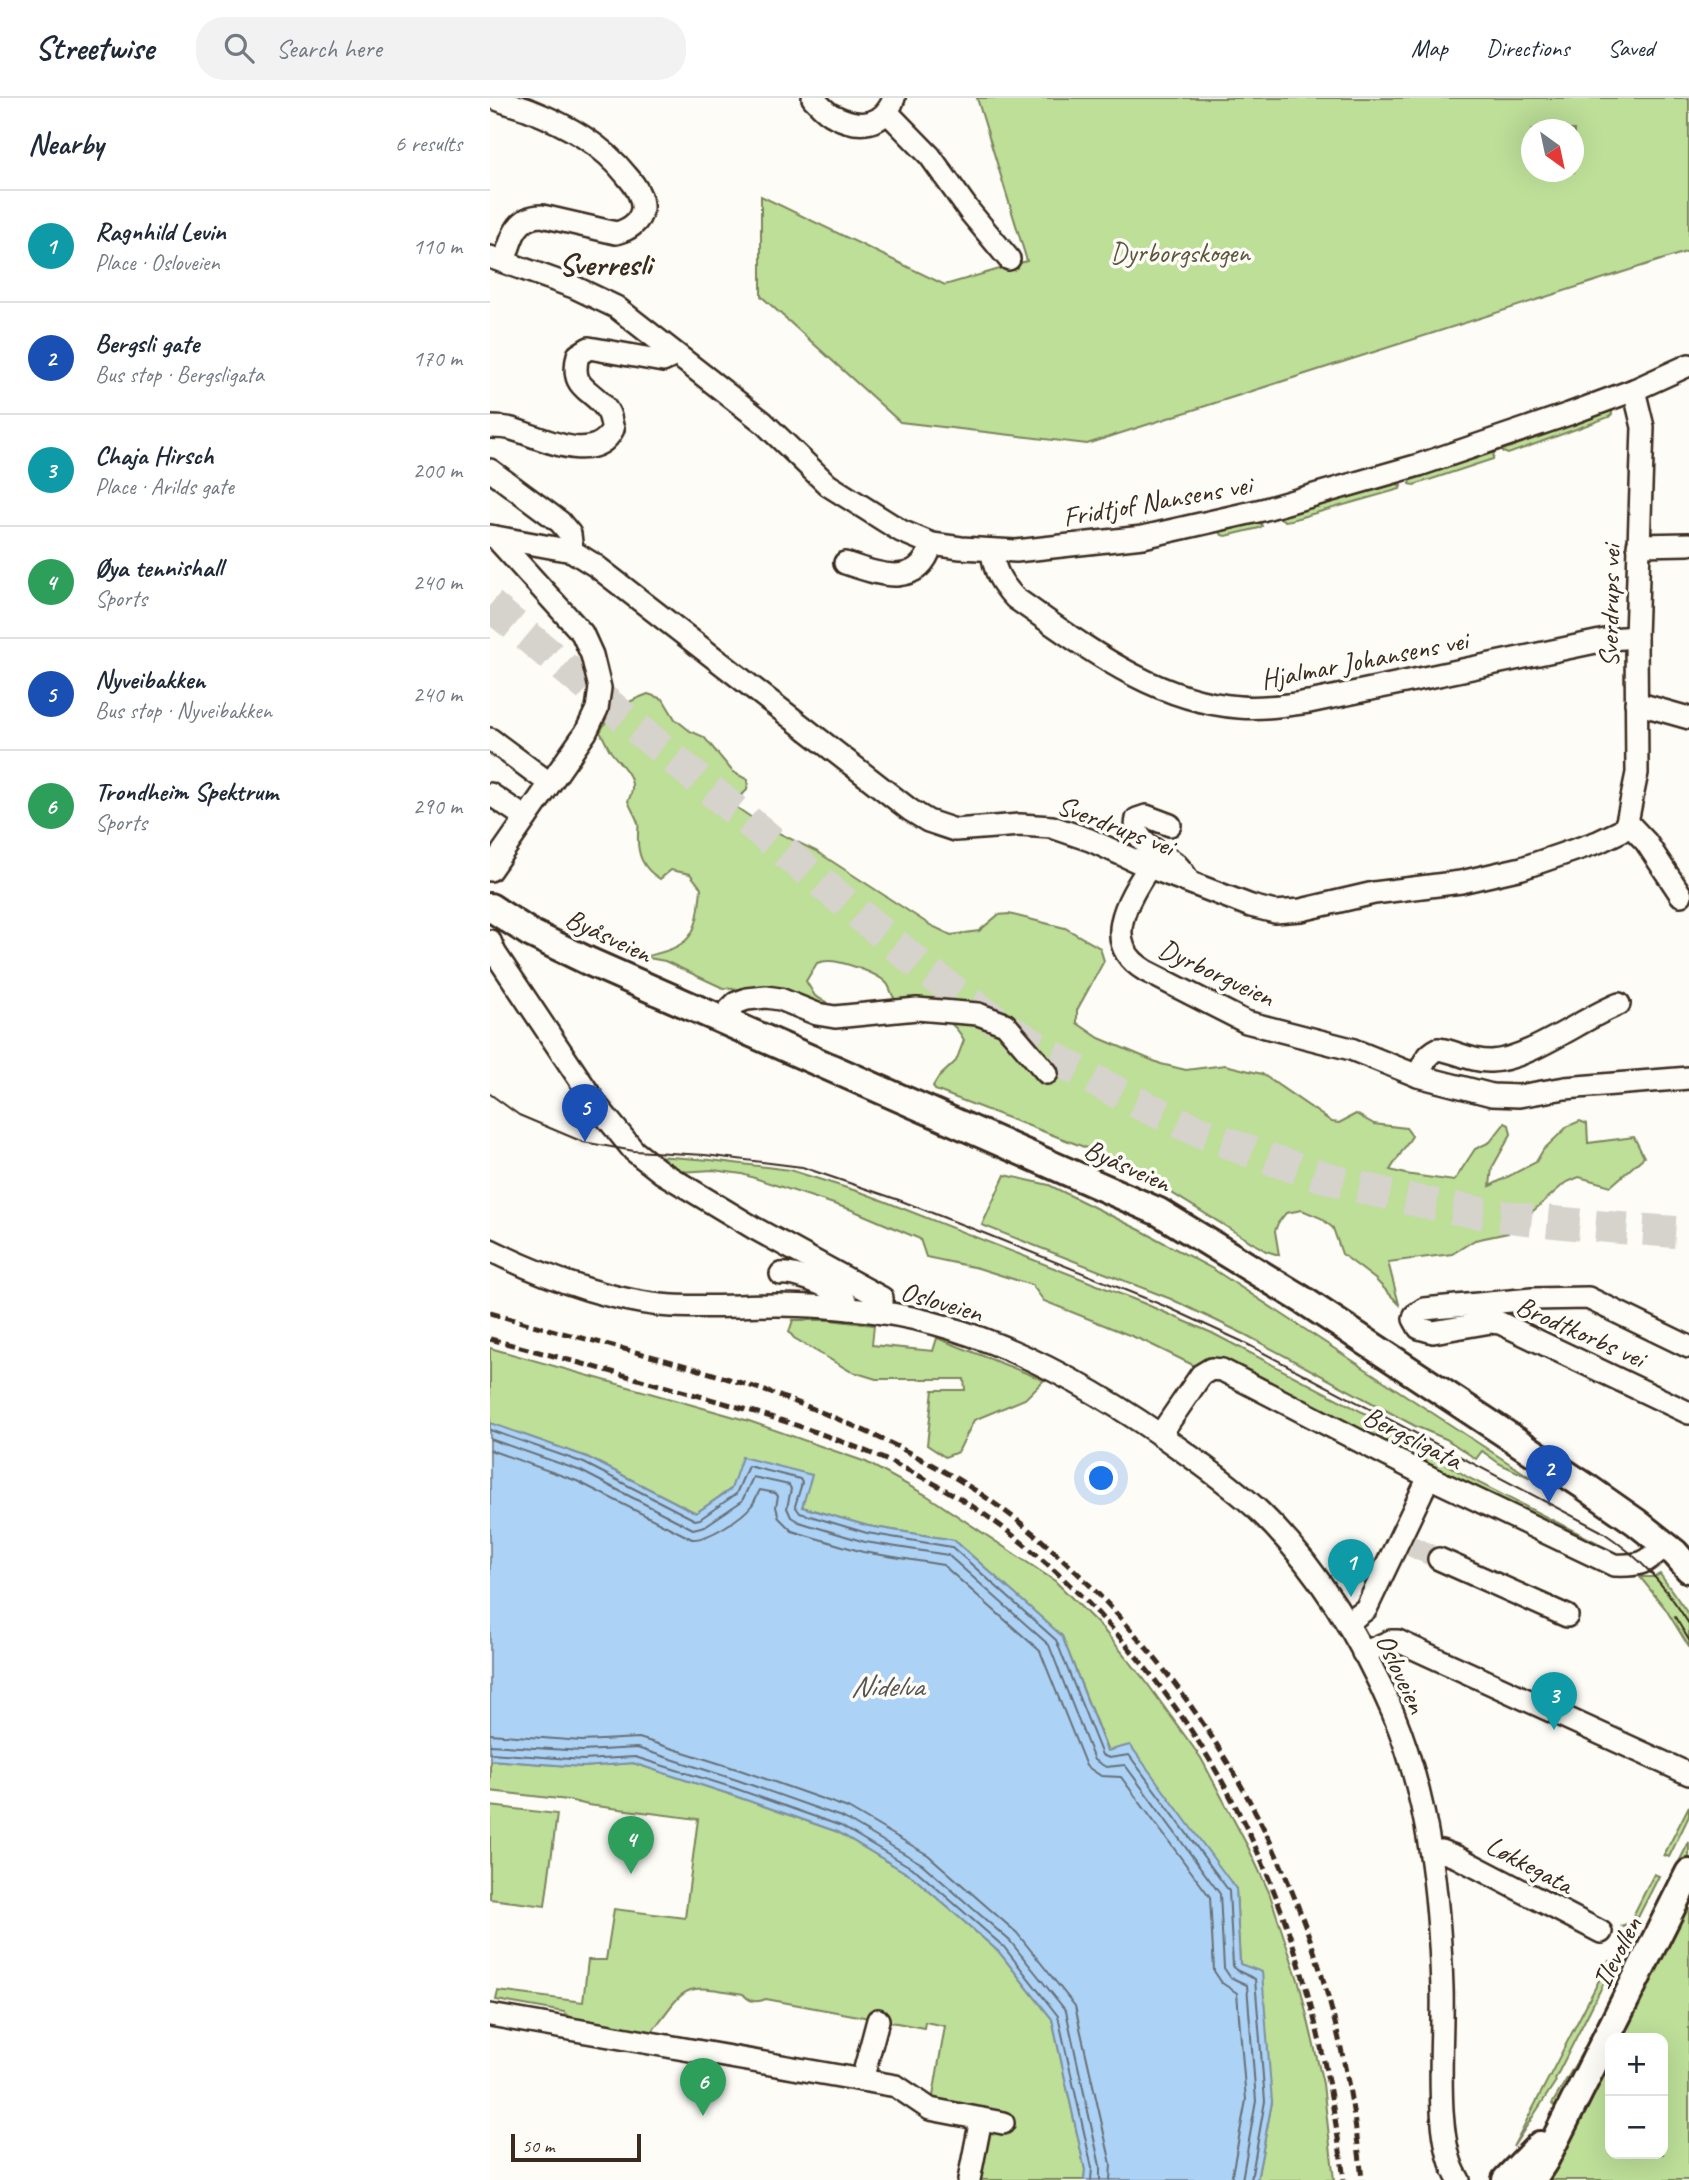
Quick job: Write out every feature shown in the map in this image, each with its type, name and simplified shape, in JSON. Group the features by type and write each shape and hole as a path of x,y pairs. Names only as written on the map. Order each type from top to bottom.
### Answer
{"main road":[{"name":"Byåsveien","path":"491,911 590,962 1159,1212 1303,1300 1586,1487 1665,1545 1689,1569"},
{"name":"Ilevollen","path":"1532,2180 1545,2160 1686,1884"},
{"name":"Ilevollen","path":"1506,2180 1569,2112"}],"street":[{"path":"494,98 530,110 597,146 632,182 642,204 638,221 616,233 532,216 516,228 497,258"},
{"path":"813,98 832,116 846,120 872,122 891,106 970,212 1009,259"},
{"name":"Fridtjof Nansens vei","path":"497,258 574,287 616,307 763,422 828,485 901,531 932,544 992,551 1016,551 1143,537 1262,510 1419,465 1634,390 1689,365"},
{"path":"490,427 509,428 554,444 582,448 597,446 607,440 613,429 608,413 579,382 574,370 578,355 589,348 663,360 676,355"},
{"name":"Sverdrups vei","path":"493,536 572,551 596,566 910,810 928,821 941,827 967,831 1020,825 1052,827 1251,906 1275,912 1301,910 1374,893 1461,882 1522,868 1598,842 1623,830 1637,773 1636,637 1643,427 1634,390"},
{"path":"490,470 560,522 570,534 572,551"},
{"path":"490,870 586,732 597,709 600,688 592,655 582,633 493,536"},
{"path":"845,563 882,575 903,575 920,567 928,558 932,544"},
{"path":"1638,545 1689,544"},
{"name":"Hjalmar Johansens vei","path":"992,551 994,567 1014,598 1105,660 1170,693 1214,705 1264,708 1309,702 1610,639 1636,637"},
{"path":"1636,703 1689,718"},
{"path":"490,739 549,783"},
{"path":"490,794 526,818"},
{"path":"1170,825 1146,816 1137,820 1136,830 1145,842 1177,865 1190,882"},
{"path":"1627,822 1646,842 1681,895"},
{"name":"Dyrborgveien","path":"1149,867 1127,905 1120,931 1126,952 1134,963 1246,1022 1351,1049 1419,1076 1492,1096 1519,1096 1565,1088 1689,1078"},
{"path":"490,941 495,953 598,1107 634,1151 661,1171 754,1228 883,1298 882,1313"},
{"path":"725,1020 736,1003 766,997 780,999 817,1014 835,1017 917,1010 978,1014 1005,1024 1047,1073"},
{"path":"1419,1076 1424,1061 1438,1049 1479,1061 1502,1060 1619,1004"},
{"name":"Osloveien","path":"490,1250 588,1290 630,1301 697,1307 778,1305 849,1309 943,1326 1008,1350 1088,1388 1160,1435 1260,1512 1300,1557 1347,1623 1392,1711 1414,1771 1431,1852 1442,1986 1443,2138 1458,2180"},
{"path":"781,1274 800,1276 834,1291 844,1297 849,1309"},
{"name":"Brodtkorbs vei","path":"1689,1347 1588,1298 1532,1299 1424,1309 1415,1315 1414,1319 1419,1328 1433,1332 1500,1322 1689,1413"},
{"name":"Bergsligata","path":"1160,1435 1202,1375 1211,1369 1222,1370 1429,1477 1614,1565 1644,1563 1665,1545"},
{"path":"1347,1623 1366,1609 1405,1543 1429,1477"},
{"path":"1439,1559 1567,1616"},
{"path":"1363,1653 1398,1641 1689,1774"},
{"name":"Løkkegata","path":"1431,1852 1441,1851 1457,1857 1601,1932"},
{"path":"490,2015 895,2086 930,2109 1003,2123"},
{"path":"862,2080 878,2020"},
{"path":"969,2180 981,2119"}],"green space":[{"name":"Dyrborgskogen","path":"977,98 1689,98 1689,251 1087,444 900,422 761,296 761,196 945,285 1027,261"},
{"path":"1612,409 1609,417 1508,454 1503,452 1503,450"},
{"path":"1494,452 1493,459 1414,485 1410,484 1411,480"},
{"path":"1397,484 1401,486 1400,489 1291,520 1280,518 1280,516"},
{"path":"1260,521 1262,526 1259,528 1226,536 1220,532"},
{"path":"648,694 663,699 675,719 690,731 704,737 733,772 748,780 747,790 736,801 736,807 764,826 816,851 930,925 951,935 979,931 998,915 1009,914 1065,928 1100,948 1104,961 1077,1010 1077,1023 1099,1038 1161,1064 1186,1070 1225,1065 1262,1074 1332,1122 1339,1123 1356,1114 1374,1124 1406,1128 1412,1136 1390,1170 1405,1174 1454,1181 1475,1149 1490,1142 1505,1123 1509,1125 1511,1134 1492,1168 1490,1186 1536,1162 1543,1150 1568,1126 1580,1121 1587,1124 1588,1143 1634,1137 1644,1157 1611,1186 1579,1177 1565,1183 1508,1233 1475,1240 1452,1254 1388,1262 1399,1304 1375,1279 1342,1254 1333,1228 1321,1218 1302,1210 1286,1213 1278,1223 1275,1231 1279,1255 1266,1251 1118,1160 935,1090 933,1086 956,1061 964,1040 943,1018 897,1001 888,985 869,972 834,961 817,963 806,981 815,996 828,1003 828,1011 768,992 723,988 665,961 643,957 672,949 689,937 697,918 701,888 690,874 671,870 660,879 645,865 638,848 638,823 628,801 631,780 600,732 620,708"},
{"path":"644,1155 790,1170 866,1194 1143,1303 1212,1333 1370,1416 1469,1478 1598,1543 1596,1547 1220,1359 1208,1359 1199,1368 1144,1341 1044,1301 1032,1285 978,1268 926,1257 920,1239 852,1210 742,1174 713,1170 680,1172"},
{"path":"1005,1175 1049,1185 1213,1269 1533,1479 1500,1464 1482,1451 1476,1459 1446,1439 1415,1426 1246,1335 1171,1299 982,1225"},
{"path":"793,1320 829,1320 874,1325 872,1345 933,1351 937,1338 1044,1380 1025,1399 974,1420 958,1452 945,1457 927,1445 933,1390 965,1390 964,1379 876,1379 850,1371 794,1338 789,1332"},
{"path":"490,1348 749,1421 866,1462 926,1495 1055,1581 1102,1628 1144,1679 1201,1758 1269,1892 1300,1986 1323,2084 1334,2180 1257,2180 1272,2102 1240,1964 1236,1889 1108,1752 1062,1636 954,1540 868,1526 802,1507 811,1475 731,1489 696,1513 587,1457 490,1423"},
{"path":"1660,1574 1689,1615 1689,1647 1665,1608 1640,1577"},
{"path":"490,1760 583,1767 633,1763 838,1832 913,1877 999,1952 1052,2019 1085,2170 1084,2180 976,2180 989,2114 932,2102 945,2026 925,2022 924,2028 766,1999 753,2001 743,1994 697,1989 680,1996 651,2033 576,2022 564,2012 496,2000 498,1991 583,2002 588,1960 606,1960 614,1909 685,1918 698,1819 490,1791"},
{"path":"490,1806 557,1814 545,1906 490,1899"},
{"path":"1689,1806 1689,1816 1669,1857 1664,1855"},
{"path":"1689,1842 1689,1857 1574,2083 1555,2107 1552,2104 1583,2051"},
{"path":"1654,1874 1659,1876 1631,1931 1622,1926 1630,1922"},
{"path":"1689,1900 1689,2180 1541,2180 1605,2060 1605,2159 1668,2159 1668,2033 1620,2033"},
{"path":"1609,1961 1614,1963 1556,2081 1513,2147"}],"water":[{"name":"Nidelva","path":"490,1423 587,1457 696,1513 731,1489 742,1457 812,1475 802,1507 868,1526 954,1540 1062,1636 1107,1751 1130,1745 1236,1889 1240,1964 1262,1972 1272,2102 1257,2180 1084,2180 1085,2170 1052,2019 999,1952 913,1877 838,1832 633,1763 583,1767 490,1760"}],"tunnel":[{"path":"490,605 922,967 1042,1050 1105,1086 1170,1118 1237,1146 1305,1171 1375,1191 1507,1217 1689,1233"},
{"path":"1411,1546 1439,1559"}],"tram line":[{"path":"490,1094 519,1115 583,1142 634,1151 705,1155 802,1167 899,1200 1167,1307 1241,1341 1601,1531 1650,1572 1689,1624"},
{"path":"1675,1617 1689,1640"}],"railway":[{"path":"490,1313 700,1370 757,1388 840,1420 920,1458 969,1486 1036,1535 1077,1572 1167,1673 1212,1738 1252,1805 1285,1875 1313,1948 1335,2023 1351,2101 1362,2180"},
{"path":"490,1339 740,1408 806,1428 870,1453 933,1483 975,1508 1015,1537 1071,1586 1144,1666 1191,1731 1232,1799 1265,1869 1292,1943 1314,2019 1331,2098 1344,2180"}],"place":[{"name":"Nyveibakken","path":"585,1142"},
{"name":"Bergsli gate","path":"1549,1503"},
{"name":"Ragnhild Levin","path":"1351,1597"},
{"name":"Chaja Hirsch","path":"1554,1730"},
{"name":"Øya tennishall","path":"631,1874"},
{"name":"Trondheim Spektrum","path":"703,2116"}],"district":[{"name":"Sverresli","path":"605,264"}]}
